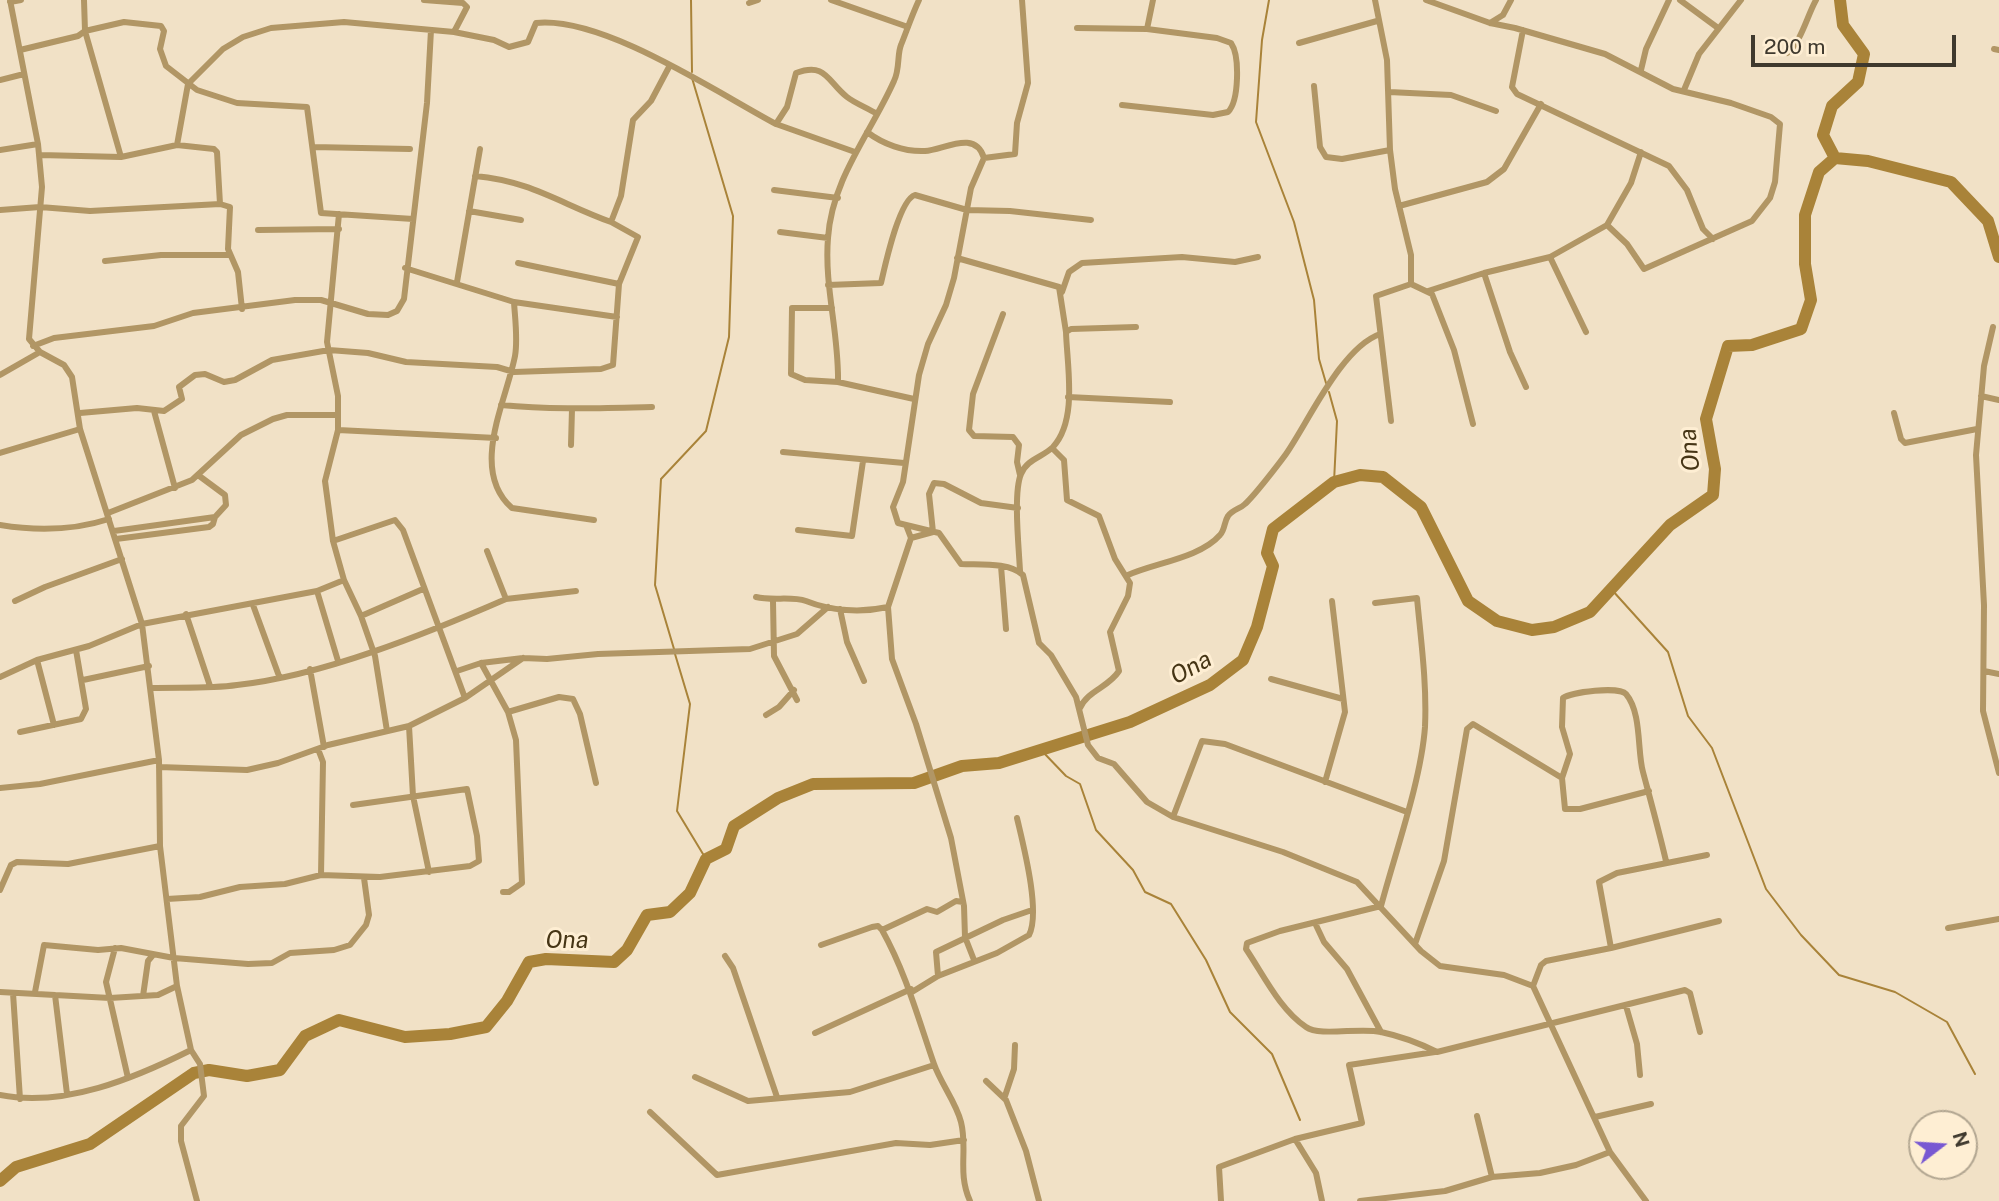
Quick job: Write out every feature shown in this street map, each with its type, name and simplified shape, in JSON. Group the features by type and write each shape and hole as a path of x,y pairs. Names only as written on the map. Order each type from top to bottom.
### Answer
{"street":[{"path":"22,0 10,1 40,155 40,207 29,339 40,352 64,365 69,371 80,413 80,429 142,624 159,764 160,846 177,986 191,1050 200,1064 204,1096 181,1126 181,1141 197,1201"},
{"path":"84,0 85,31 121,157"},
{"path":"424,0 463,3 467,7 454,32"},
{"path":"749,4 758,0"},
{"path":"831,0 908,27"},
{"path":"838,382 837,333 828,285 831,217 842,180 895,79 901,58 899,47 919,0"},
{"path":"984,158 1015,154 1017,124 1028,83 1022,0"},
{"path":"1147,29 1153,0"},
{"path":"1375,0 1377,21 1387,60 1390,150 1399,206 1411,255 1411,284 1416,289 1428,291 1483,273 1550,257 1607,225 1631,183 1641,152"},
{"path":"1426,0 1490,23 1605,54 1641,70 1666,86 1771,117 1782,129 1775,182 1763,209 1752,221 1644,269 1627,244 1607,225"},
{"path":"1490,23 1503,15 1511,0"},
{"path":"1641,70 1646,49 1669,0"},
{"path":"1680,0 1718,28"},
{"path":"1684,90 1699,54 1741,0"},
{"path":"1787,54 1797,44 1805,18 1816,0"},
{"path":"1299,43 1377,21"},
{"path":"20,50 124,22 161,26 164,31 160,49 163,60 188,84 216,99 237,103 307,107 321,213 413,219"},
{"path":"177,145 188,84 223,49 243,37 271,28 335,22 454,32 495,40 509,47 528,42 536,23 562,23 593,30 776,124 855,152"},
{"path":"1077,28 1147,29 1217,38 1231,43 1236,54 1234,104 1228,112 1213,115 1122,105"},
{"path":"33,346 54,338 155,326 193,313 242,309 295,300 333,304 368,314 388,315 397,311 404,299 405,268 427,103 431,30"},
{"path":"1523,30 1512,88 1517,94 1668,166 1687,190 1703,229 1713,239"},
{"path":"611,222 621,196 633,120 651,101 668,67"},
{"path":"776,124 787,107 796,73 810,68 825,73 849,99 877,114"},
{"path":"0,80 24,74"},
{"path":"1314,86 1320,147 1326,157 1342,159 1390,150"},
{"path":"1389,92 1451,94 1496,111"},
{"path":"1399,206 1487,182 1504,169 1541,104"},
{"path":"867,132 898,148 925,151 965,142 974,145 984,158"},
{"path":"0,150 38,144"},
{"path":"40,155 121,157 177,145 214,149 217,152 220,204"},
{"path":"313,147 410,149"},
{"path":"457,282 480,149"},
{"path":"984,158 971,188 946,305 928,344 914,399 903,482 893,507 898,523 939,533 961,564 1001,566 1020,571"},
{"path":"80,413 137,408 164,411 182,398 179,387 195,375 205,374 224,382 235,380 272,360 329,350 368,353 406,362 497,367 510,371 545,372 613,365 619,284 638,237 530,186 503,178 475,176"},
{"path":"774,190 838,198"},
{"path":"828,285 881,283 890,245 910,197 929,197 967,210 1010,211 1091,220"},
{"path":"0,209 40,207 90,211 220,204 230,207 230,255 238,272 242,309"},
{"path":"470,211 521,220"},
{"path":"339,214 333,304 327,342 338,396 338,430 325,481 333,541 344,580 373,650 387,731"},
{"path":"258,230 339,229"},
{"path":"780,232 828,238"},
{"path":"105,261 161,255 230,255"},
{"path":"1020,475 1031,461 1052,449 1063,434 1068,397 1062,292 1069,272 1082,263 1182,257 1235,262 1258,257"},
{"path":"1550,257 1586,332"},
{"path":"957,258 1056,285 1062,292"},
{"path":"518,263 619,284"},
{"path":"405,268 457,282 514,302 617,317"},
{"path":"1483,273 1510,352 1527,387"},
{"path":"1391,421 1377,296 1411,284"},
{"path":"1428,291 1454,351 1473,424"},
{"path":"514,302 515,355 501,405 490,463 491,476 502,499 512,508 594,520"},
{"path":"832,308 792,309 792,374 805,380 838,382 914,399"},
{"path":"1003,314 973,394 969,430 974,436 1013,437 1019,444 1017,462 1020,475 1020,571 1040,643 1051,655 1080,708 1088,745 1098,758 1114,764 1147,802 1173,817 1330,870 1357,883 1381,905 1415,944 1440,966 1504,975 1533,986"},
{"path":"1066,332 1136,327"},
{"path":"1993,327 1984,366 1976,455 1984,605 1983,711 1999,773"},
{"path":"1128,575 1142,567 1175,559 1210,544 1220,535 1229,514 1246,503 1285,454 1321,393 1363,345 1380,334"},
{"path":"0,375 40,352"},
{"path":"1981,396 1999,400"},
{"path":"1068,397 1170,401"},
{"path":"501,405 522,409 652,407"},
{"path":"571,445 572,409"},
{"path":"154,411 175,488"},
{"path":"1894,413 1900,439 1905,443 1978,429"},
{"path":"0,525 21,528 81,526 175,488 198,475 241,435 273,419 287,415 338,415"},
{"path":"0,453 80,429"},
{"path":"338,430 496,438"},
{"path":"1052,449 1064,460 1067,500 1099,516 1115,559 1128,575 1130,589 1110,632 1119,671 1105,687 1084,697 1080,708"},
{"path":"783,452 904,464"},
{"path":"798,530 852,536 863,461"},
{"path":"116,539 209,527 214,524 215,517 226,505 225,495 198,475"},
{"path":"933,532 929,494 934,483 944,484 981,503 1018,508"},
{"path":"114,531 215,517"},
{"path":"333,541 395,520 403,530 423,589 457,670 465,698"},
{"path":"906,525 911,538 888,607 892,659 918,730 937,800 951,838 963,902 965,937 974,960"},
{"path":"911,538 933,532"},
{"path":"487,551 506,599"},
{"path":"15,601 44,587 122,559"},
{"path":"1001,566 1006,629"},
{"path":"0,677 37,660 76,650 142,624 186,614 253,605 317,591 344,580"},
{"path":"361,616 423,589"},
{"path":"317,591 338,661"},
{"path":"151,688 237,685 310,669 419,636 439,625 506,599 576,592"},
{"path":"756,597 773,601 805,601 813,606 840,609 871,611 888,607"},
{"path":"1375,603 1417,598 1425,722 1407,812 1381,905"},
{"path":"773,601 774,656 797,700"},
{"path":"1325,782 1345,712 1332,601"},
{"path":"253,605 279,676"},
{"path":"457,670 481,663 523,658 750,649 797,634 828,607"},
{"path":"840,609 847,642 864,681"},
{"path":"186,614 210,686"},
{"path":"20,732 81,719 86,709 76,650"},
{"path":"0,788 159,764 247,770 278,764 321,748 409,726 492,682 523,658"},
{"path":"37,660 54,725"},
{"path":"481,663 508,712 516,740 522,883 509,892 503,892"},
{"path":"83,680 149,666"},
{"path":"310,669 323,762 321,875"},
{"path":"1984,671 1999,674"},
{"path":"1270,679 1343,699"},
{"path":"766,715 779,708 793,690"},
{"path":"1649,791 1580,809 1565,809 1562,778 1570,754 1562,727 1563,698 1581,692 1621,690 1626,694 1636,721 1642,769 1649,791 1666,861"},
{"path":"508,712 559,697 573,699 580,714 596,783"},
{"path":"1415,944 1444,861 1467,729 1474,724 1562,778"},
{"path":"409,726 413,796 429,872"},
{"path":"1173,817 1202,741 1225,744 1407,812"},
{"path":"167,899 200,897 240,887 285,884 321,875 364,878 429,872 470,866 479,862 467,789 353,805"},
{"path":"815,1033 974,960 996,953 1029,935 1032,910 1026,857 1017,818"},
{"path":"0,890 11,865 17,862 68,864 160,846"},
{"path":"1611,948 1599,882 1617,873 1666,861 1707,855"},
{"path":"35,992 44,945 98,950 115,948 174,958 272,963 290,953 334,950 350,945 366,925 369,915 364,878"},
{"path":"882,930 927,909 937,912 956,901 963,902"},
{"path":"1381,905 1251,940 1246,949 1275,992 1307,1028 1326,1033 1344,1029 1381,1032 1412,1040 1437,1052"},
{"path":"938,976 936,952 965,937 1032,910"},
{"path":"1948,928 1999,919"},
{"path":"1646,1201 1610,1152 1533,986 1541,965 1546,961 1719,921"},
{"path":"1315,923 1324,942 1347,969 1381,1032"},
{"path":"821,945 872,927 878,926 882,930 912,990 934,1065 961,1121 964,1140 961,1171 970,1201"},
{"path":"115,948 106,982 128,1078"},
{"path":"143,996 148,961 153,954"},
{"path":"725,956 733,968 777,1097"},
{"path":"0,992 35,992 110,999 158,995 177,986"},
{"path":"1221,1201 1219,1167 1295,1139 1362,1123 1349,1065 1437,1052 1685,990 1690,993 1700,1032"},
{"path":"13,993 20,1099"},
{"path":"55,995 67,1094"},
{"path":"1626,1006 1637,1044 1640,1075"},
{"path":"1005,1096 1014,1069 1015,1045"},
{"path":"0,1095 20,1099 113,1085 191,1050"},
{"path":"695,1077 748,1101 850,1092 934,1065"},
{"path":"986,1081 1005,1096 1026,1151 1039,1201"},
{"path":"1595,1117 1651,1104"},
{"path":"650,1112 717,1175 896,1143 930,1145 964,1140"},
{"path":"1477,1116 1492,1177"},
{"path":"1295,1139 1316,1173 1322,1201"},
{"path":"1360,1201 1445,1191 1492,1177 1540,1173 1576,1165 1610,1152"}],"waterway":[{"path":"691,0 692,72"},
{"path":"1269,0 1262,40 1256,122 1294,222 1314,300 1319,359 1326,383"},
{"path":"1835,158 1823,135 1832,106 1858,82 1864,54 1843,25 1840,0"},
{"path":"674,649 655,585 661,479 706,431 729,337 733,216 692,78"},
{"name":"Ona","path":"0,1181 16,1167 90,1144 194,1073 209,1070 247,1076 280,1070 305,1036 339,1020 405,1037 450,1034 486,1027 507,1001 529,962 546,959 614,962 627,950 647,915 670,912 690,893 706,859 726,849 734,826 778,798 813,784 914,783 962,766 999,763 1130,722 1210,685 1243,660 1257,627 1273,566 1267,553 1273,529 1334,482 1360,475 1383,477 1421,507 1468,601 1497,621 1532,630 1554,627 1590,612 1670,525 1713,495 1715,469 1706,419 1728,346 1752,345 1801,329 1811,300 1805,264 1805,215 1819,172 1835,158 1868,161 1951,182 1988,221 1999,257"},
{"path":"1329,392 1337,421 1334,482"},
{"path":"1612,590 1668,652 1688,716 1712,748 1766,889 1801,935 1839,975 1895,992 1947,1022 1975,1074"},
{"path":"675,654 690,704 677,811 706,859"},
{"path":"1042,751 1066,776 1080,784 1096,830 1133,870 1145,892 1171,904 1206,960 1230,1012 1272,1054 1300,1120"}]}
